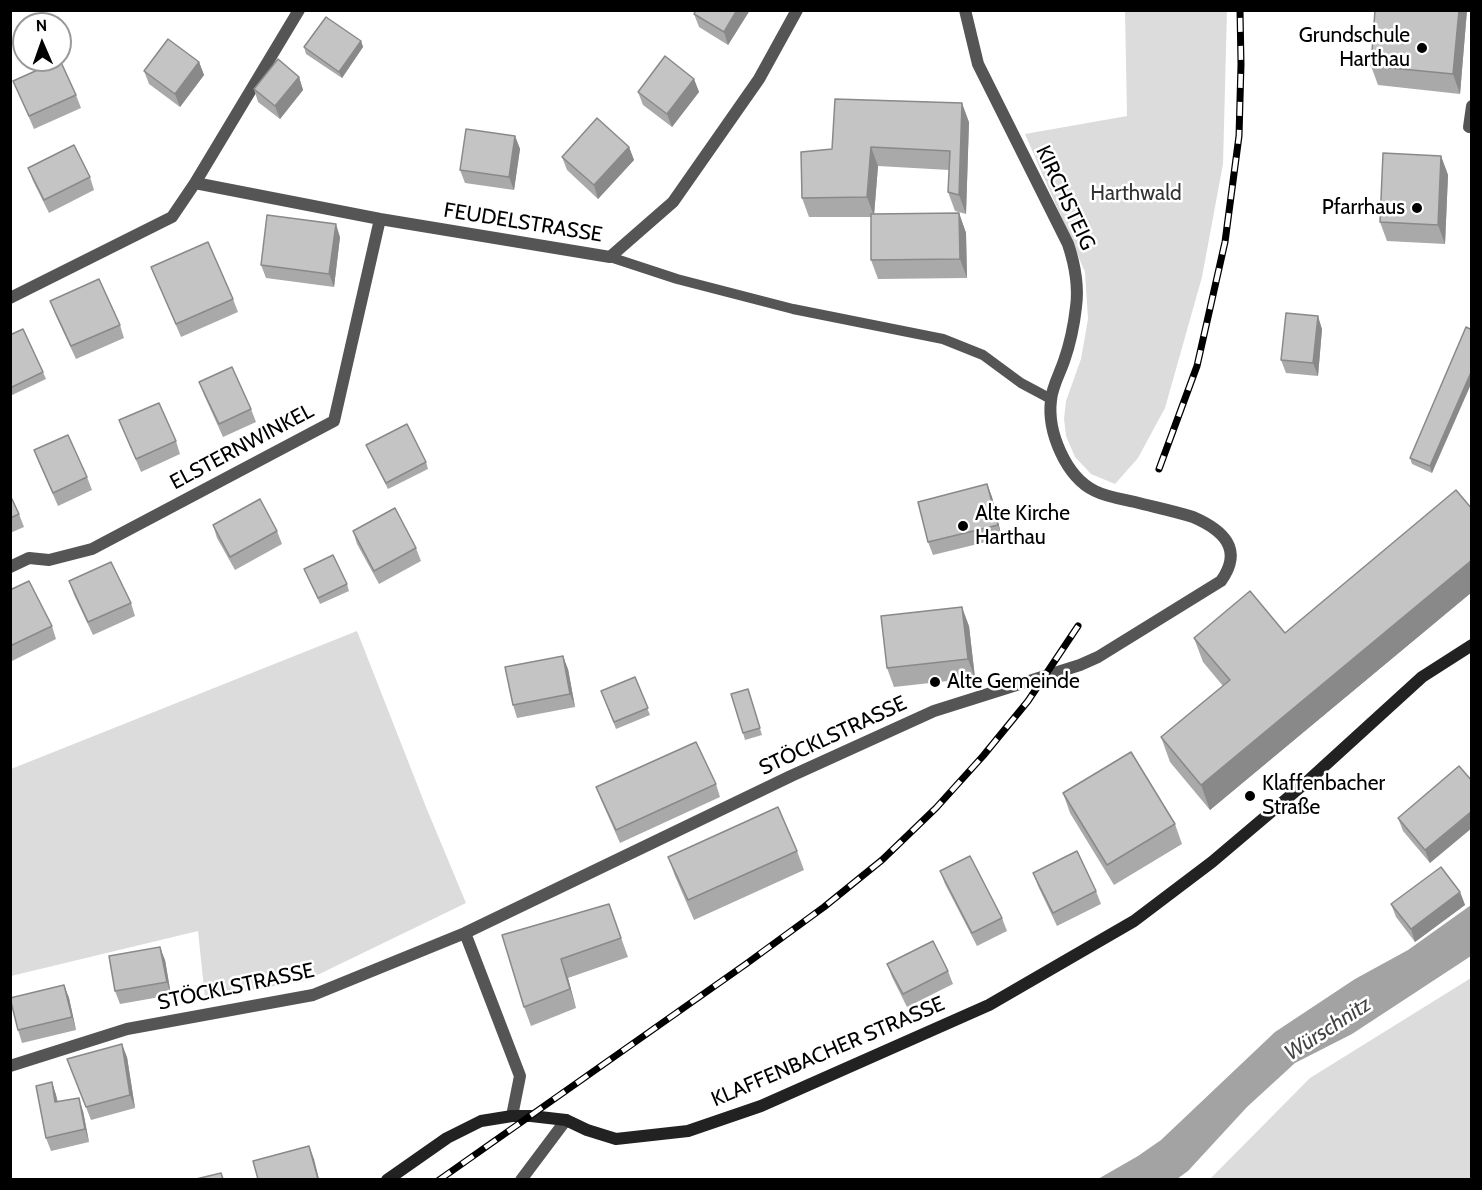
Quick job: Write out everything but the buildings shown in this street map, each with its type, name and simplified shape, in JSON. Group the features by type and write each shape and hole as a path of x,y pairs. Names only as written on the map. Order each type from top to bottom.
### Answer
{"main road":[{"name":"KLAFFENBACHER STRASSE","path":"387,1179 447,1138 481,1121 512,1116 566,1120 616,1139 688,1131 761,1106 989,1005 1134,921 1212,862 1310,779 1422,678 1472,645"}],"street":[{"path":"10,298 172,217 195,183 299,10"},
{"name":"FEUDELSTRASSE","path":"195,183 380,219 610,257 674,202 759,79 797,10"},
{"name":"KIRCHSTEIG","path":"965,10 978,64 1068,244 1075,265 1078,284 1077,306 1068,347 1051,399 1054,431 1059,448 1067,465 1079,481 1094,491 1174,512"},
{"path":"1469,127 1472,106"},
{"name":"ELSTERNWINKEL","path":"10,567 29,558 49,560 92,549 334,421 380,219"},
{"name":"STÖCKLSTRASSE","path":"10,1066 127,1029 313,995 465,933 791,776 934,711 1080,665 1098,657 1221,580 1229,570 1230,548 1226,540 1205,522 1174,512"},
{"path":"465,933 520,1076 512,1116"},
{"path":"521,1179 566,1120"}],"lane":[{"path":"610,257 677,279 793,309 942,339 983,355 1021,382 1051,399"}],"green space":[{"name":"Harthwald","path":"1125,11 1227,11 1223,164 1202,277 1165,408 1138,458 1115,484 1091,474 1075,457 1066,436 1064,419 1066,401 1081,359 1088,319 1085,272 1025,134 1127,116"},
{"path":"357,631 466,903 305,981 205,998 198,931 11,976 11,769"},
{"path":"1471,978 1471,1179 1210,1179 1310,1078"}],"water":[{"name":"Würschnitz","path":"1471,905 1471,956 1352,1034 1295,1063 1247,1107 1188,1171 1177,1179 1098,1179 1161,1140 1275,1032 1355,979 1408,950"}],"railway":[{"path":"1159,469 1197,366 1225,242 1239,136 1240,10"},
{"path":"439,1180 746,964 824,907 882,860 936,808 983,756 1028,701 1078,626"}],"place":[{"name":"Grundschule Harthau","path":"1422,48"},
{"name":"Pfarrhaus","path":"1417,208"},
{"name":"Alte Kirche Harthau","path":"963,526"},
{"name":"Alte Gemeinde","path":"935,682"},
{"name":"Klaffenbacher Straße","path":"1250,796"}]}
